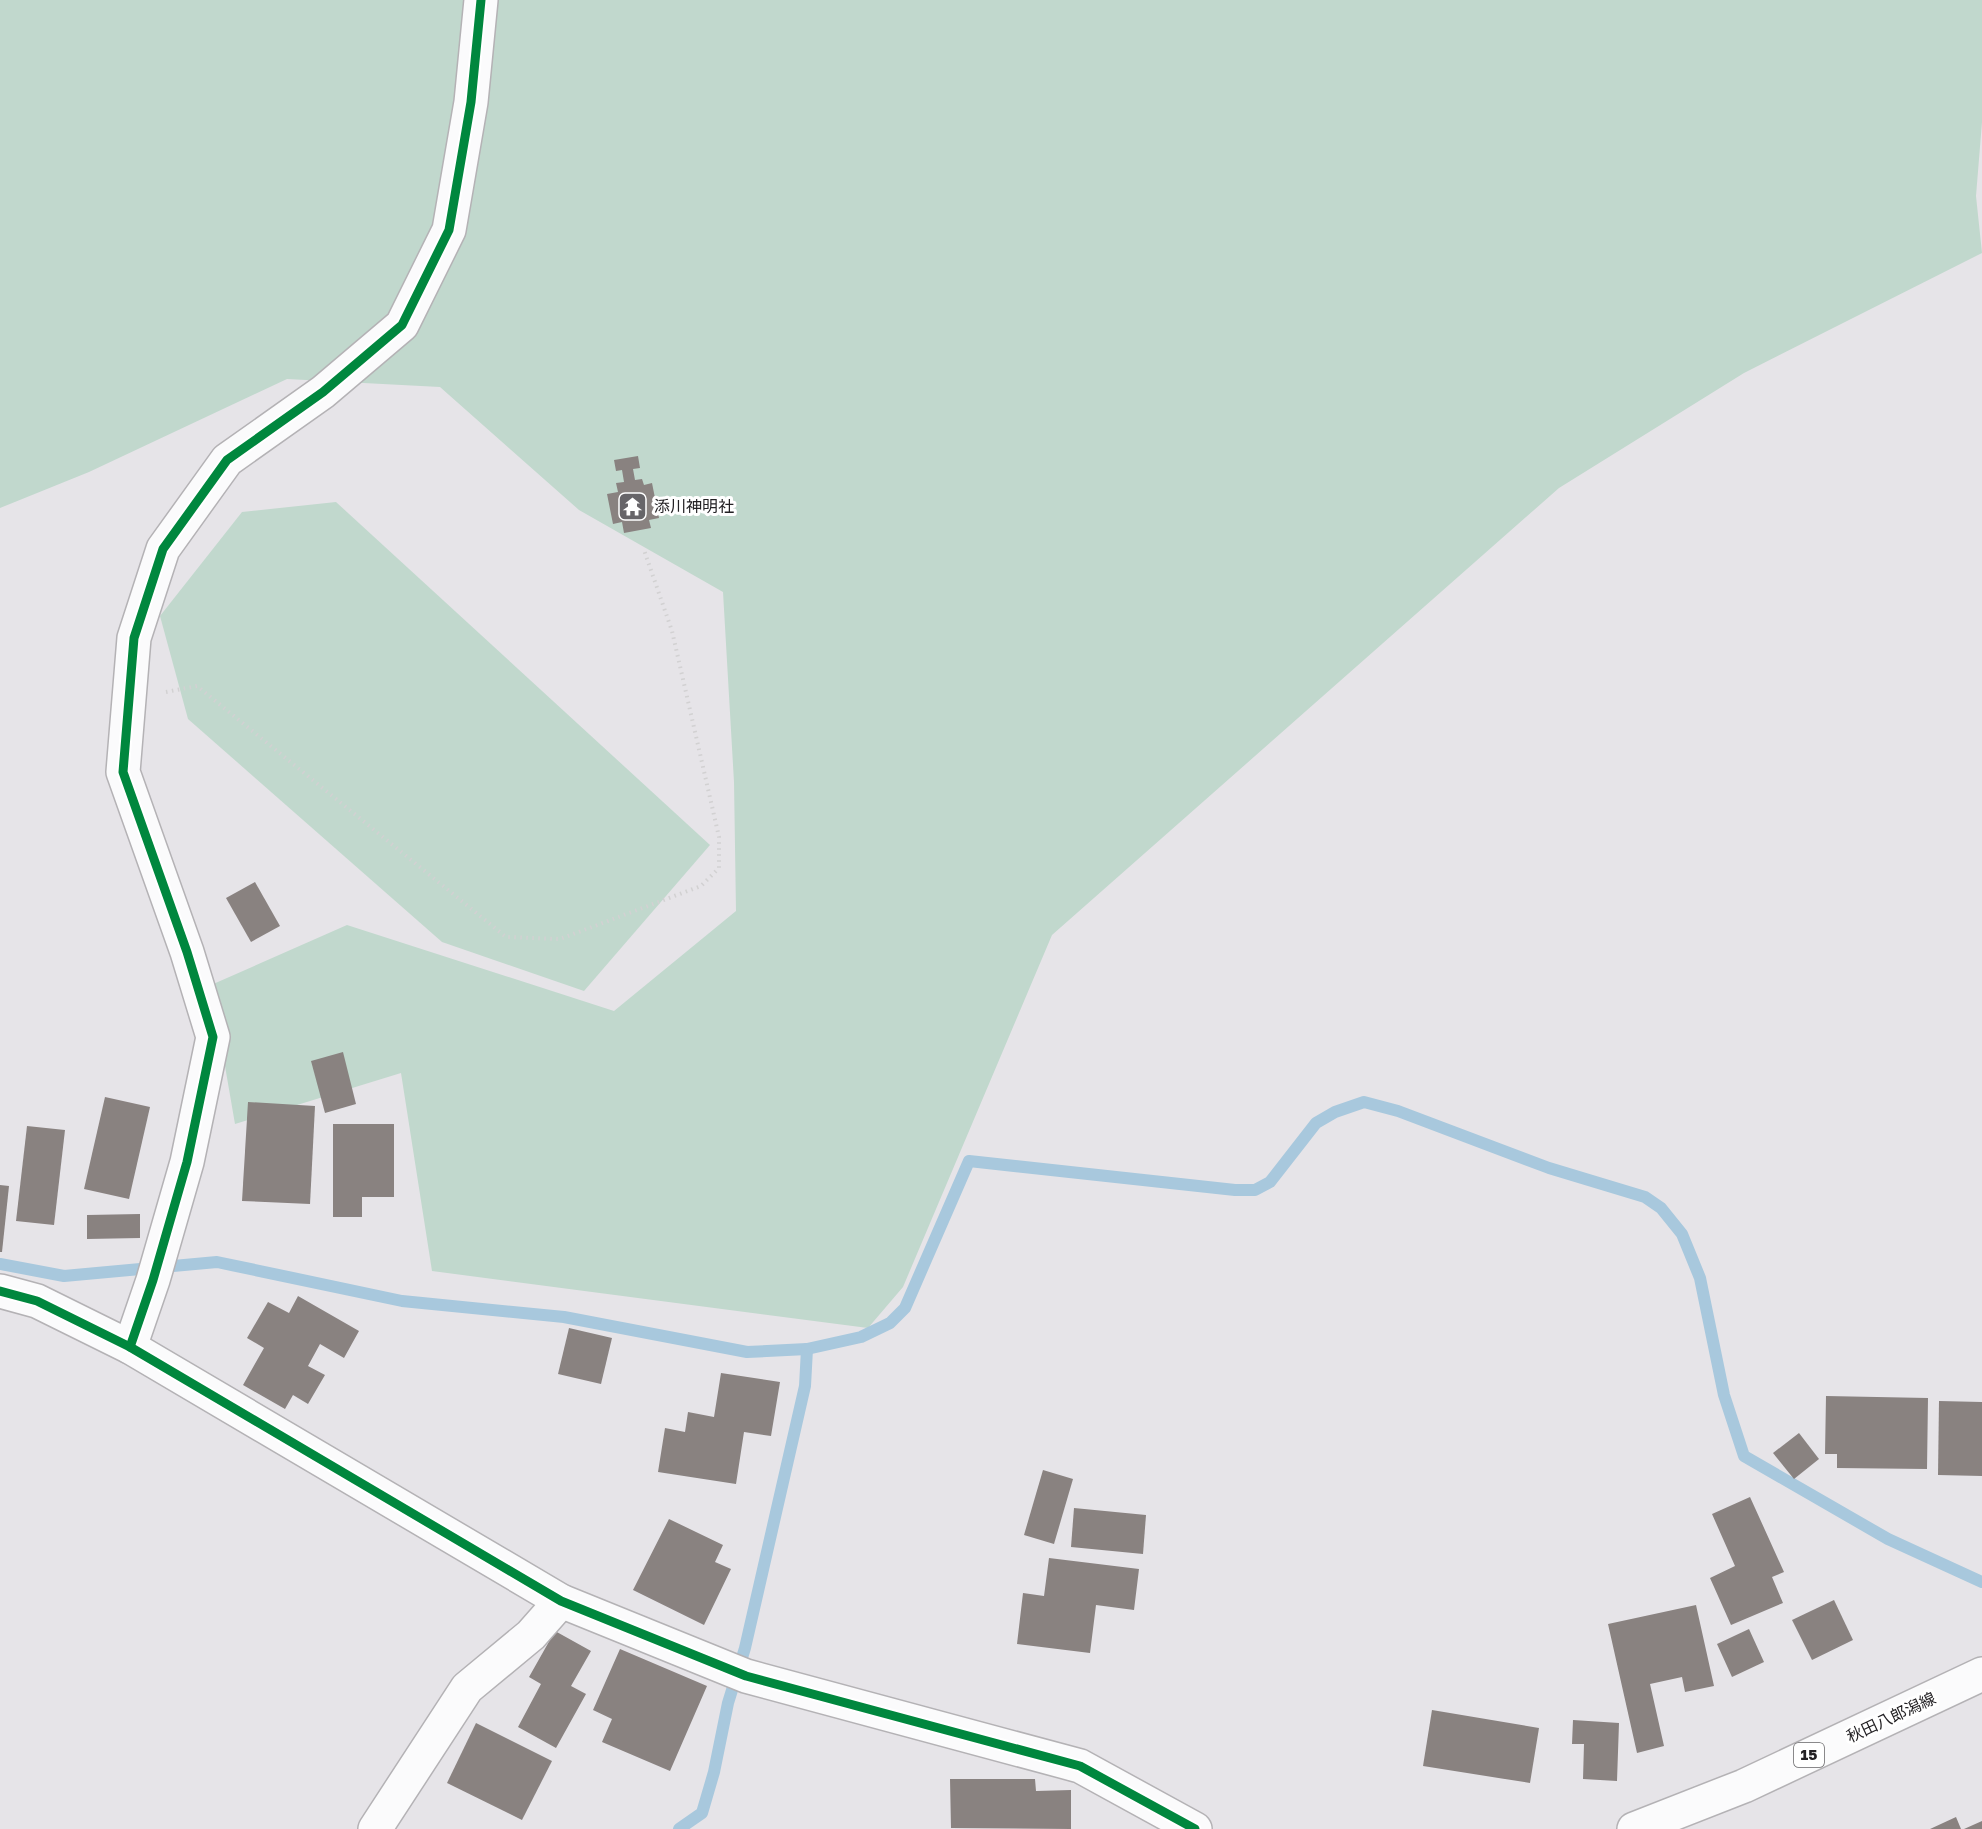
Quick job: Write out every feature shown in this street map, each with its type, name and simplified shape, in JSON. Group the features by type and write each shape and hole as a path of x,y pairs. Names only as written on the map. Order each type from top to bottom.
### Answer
{"street":[{"path":"130,1347 157,1266 187,1162 213,1037 187,952 123,772 135,638 163,549 227,460 323,392 402,325 449,230 471,102 481,0"},
{"path":"0,1291 37,1301 130,1347 561,1601 736,1672 1080,1766 1195,1829"},
{"path":"375,1829 467,1688 531,1635 561,1601"},
{"name":"秋田八郎潟線","path":"1634,1829 1744,1785 1982,1674"}],"path":[{"path":"130,698 197,686 506,937 560,939 701,886 719,867 719,837 672,631 644,550"}],"green space":[{"path":"0,0 1982,0 1982,122 1976,196 1982,253 1744,373 1559,488 1052,935 903,1287 868,1328 432,1271 401,1073 235,1124 211,985 347,925 614,1011 736,911 734,782 723,592 579,510 440,387 287,379 89,472 0,508"},
{"path":"336,502 710,845 584,991 442,942 188,719 160,616 242,512"}],"building":[{"name":"添川神明社","path":"638,456 640,468 633,469 635,480 642,479 644,485 652,483 659,518 649,520 651,528 624,533 622,522 613,524 607,494 618,492 616,483 624,482 622,470 616,471 614,460"},
{"path":"255,882 280,926 251,942 226,898"},
{"path":"343,1052 356,1104 325,1113 311,1061"},
{"path":"105,1097 150,1107 129,1199 84,1189"},
{"path":"248,1102 315,1106 310,1204 242,1201"},
{"path":"333,1124 394,1124 394,1197 362,1197 362,1217 333,1217"},
{"path":"27,1126 65,1130 54,1225 16,1221"},
{"path":"0,1185 9,1186 2,1252 0,1252"},
{"path":"140,1214 140,1238 87,1239 87,1215"},
{"path":"298,1296 359,1331 344,1358 320,1344 308,1366 325,1375 308,1404 293,1395 285,1409 243,1385 264,1348 247,1338 268,1302 289,1313"},
{"path":"569,1328 612,1338 601,1384 558,1374"},
{"path":"721,1373 780,1382 771,1436 744,1432 736,1484 658,1472 665,1428 685,1432 688,1412 714,1417"},
{"path":"1826,1396 1928,1398 1927,1469 1837,1468 1837,1454 1825,1454"},
{"path":"1939,1401 1982,1402 1982,1476 1938,1475"},
{"path":"1799,1433 1819,1459 1794,1479 1773,1453"},
{"path":"1043,1470 1073,1479 1054,1544 1024,1535"},
{"path":"1750,1497 1784,1572 1772,1577 1783,1603 1731,1625 1710,1578 1735,1566 1712,1514"},
{"path":"1074,1508 1146,1515 1143,1554 1071,1547"},
{"path":"669,1519 723,1545 715,1562 731,1569 704,1625 633,1590"},
{"path":"1049,1558 1139,1569 1134,1610 1096,1605 1090,1653 1017,1644 1023,1593 1044,1596"},
{"path":"1834,1600 1853,1640 1812,1660 1792,1620"},
{"path":"1696,1605 1714,1686 1685,1692 1682,1677 1650,1684 1664,1746 1637,1753 1608,1624"},
{"path":"1749,1629 1764,1662 1732,1677 1717,1644"},
{"path":"555,1631 591,1651 571,1686 586,1694 556,1748 518,1727 541,1684 529,1677"},
{"path":"620,1649 707,1686 670,1771 602,1742 612,1719 593,1710"},
{"path":"1432,1710 1539,1728 1530,1783 1423,1766"},
{"path":"1573,1720 1619,1723 1617,1781 1583,1779 1584,1744 1572,1744"},
{"path":"476,1723 552,1761 522,1820 447,1783"},
{"path":"950,1779 1035,1779 1036,1791 1071,1790 1071,1829 951,1828"},
{"path":"1956,1817 1961,1829 1930,1829"},
{"path":"1982,1821 1982,1829 1964,1829"}],"waterway":[{"path":"0,1264 64,1276 217,1262 402,1301 564,1317 747,1352 807,1349 861,1337 890,1323 905,1308 969,1161 1235,1190 1255,1190 1270,1182 1316,1123 1335,1112 1364,1102 1398,1111 1549,1168 1645,1197 1661,1208 1682,1234 1700,1278 1724,1395 1744,1456 1888,1539 1982,1582"},
{"path":"679,1829 702,1813 714,1772 728,1703 745,1648 805,1386 807,1349"}],"cycle path":[{"path":"130,1347 153,1280 187,1162 213,1037 187,952 123,772 134,638 163,549 227,460 323,392 402,325 449,230 471,102 481,0"},
{"path":"0,1291 37,1301 130,1347 561,1601 746,1676 1080,1766 1195,1829"}],"place":[{"name":"添川神明社","path":"633,506"}]}
